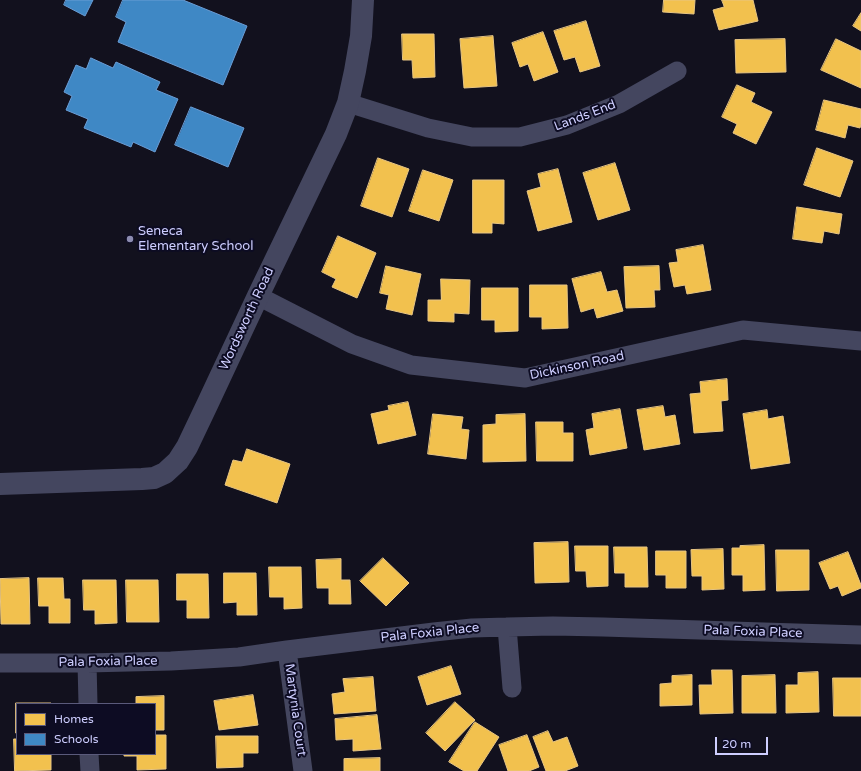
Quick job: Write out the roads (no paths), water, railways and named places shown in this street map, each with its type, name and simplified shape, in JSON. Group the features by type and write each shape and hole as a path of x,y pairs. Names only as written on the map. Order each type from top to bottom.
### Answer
{"street":[{"name":"Wordsworth Road","path":"0,484 142,480 165,474 178,461 187,447 336,134 348,103 355,71 361,36 363,0"},
{"name":"Lands End","path":"348,103 428,128 472,137 520,136 567,126 618,104 677,71"},
{"name":"Dickinson Road","path":"258,296 352,344 411,366 525,378 743,330 861,341"},
{"name":"Pala Foxia Place","path":"0,663 179,661 240,657 472,628 553,626 861,635"},
{"path":"507,627 512,688"},
{"name":"Martynia Court","path":"287,650 303,771"},
{"path":"87,663 88,703"},
{"path":"89,755 90,771"}],"place":[{"name":"Seneca Elementary School","path":"130,239"}]}
